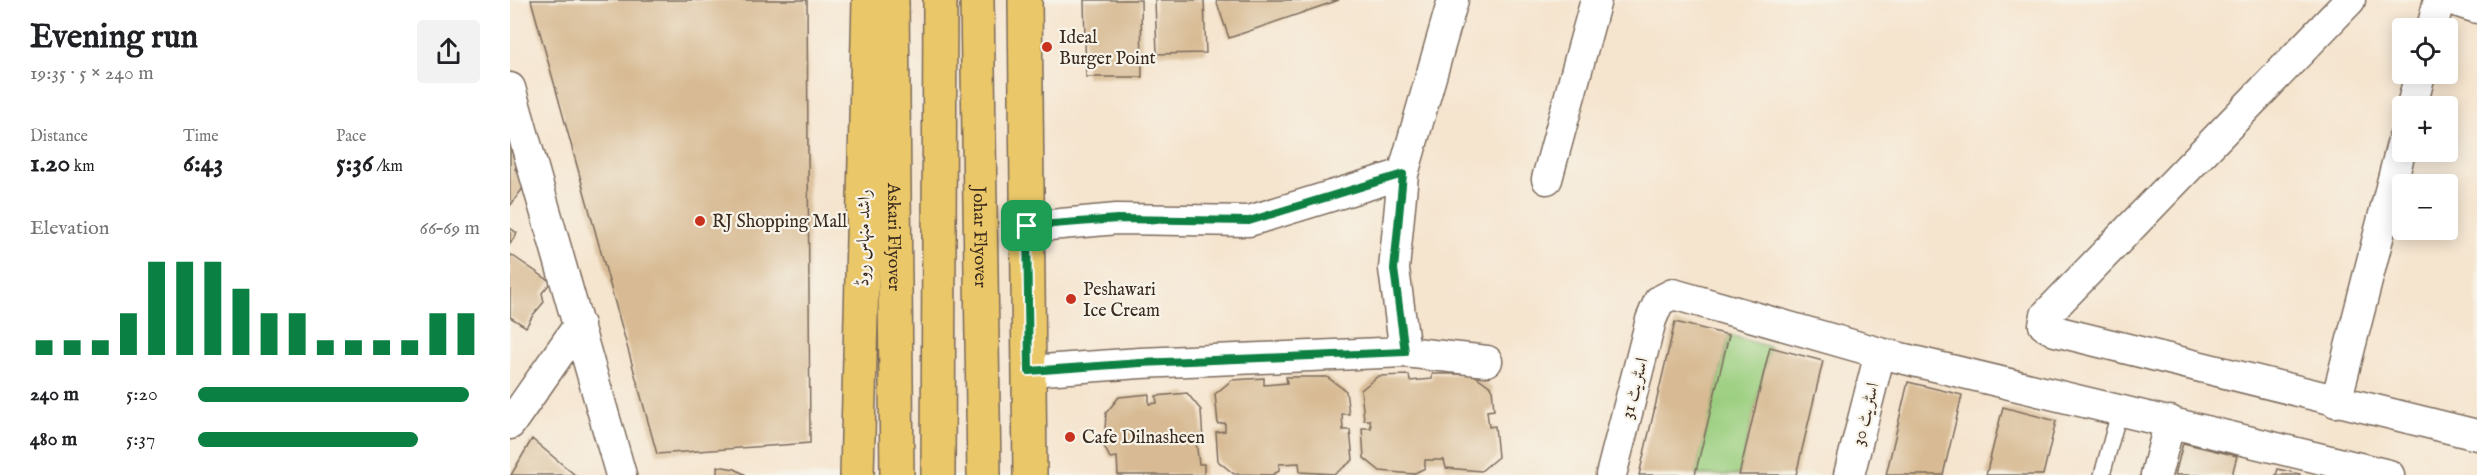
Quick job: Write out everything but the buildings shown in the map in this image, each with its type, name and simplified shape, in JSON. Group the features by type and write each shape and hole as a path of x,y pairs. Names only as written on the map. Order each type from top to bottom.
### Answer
{"main road":[{"name":"راشد منہاس روڈ","path":"857,475 869,0"},
{"name":"Askari Flyover","path":"892,0 897,475"},
{"path":"938,475 940,0"},
{"name":"Johar Flyover","path":"977,0 984,475"},
{"path":"1025,0 1030,475"}],"street":[{"path":"1405,352 1394,269 1403,174 1453,0"},
{"path":"1547,179 1596,0"},
{"path":"2350,0 2046,315 2044,325 2055,332 2477,435"},
{"path":"2434,18 2439,0"},
{"path":"2452,0 2477,8"},
{"path":"510,88 621,475"},
{"path":"2336,402 2397,162"},
{"path":"1027,226 1117,219 1249,221 1403,174"},
{"name":"اسٹریٹ 31","path":"1611,475 1651,320 1659,301 1673,294 1880,353"},
{"path":"510,424 579,325"},
{"path":"1029,371 1140,363 1405,352 1487,361"},
{"path":"1880,353 2389,475"},
{"name":"اسٹریٹ 30","path":"1849,475 1880,353"},
{"path":"2156,475 2170,421"}],"lane":[{"path":"2102,475 2120,409"}],"green space":[{"path":"1729,335 1770,347 1739,475 1695,475"}],"place":[{"name":"Ideal Burger Point","path":"1047,47"},
{"name":"RJ Shopping Mall","path":"700,221"},
{"name":"Peshawari Ice Cream","path":"1071,299"},
{"name":"Cafe Dilnasheen","path":"1070,437"}],"route":[{"path":"1403,174 1394,269 1405,352 1140,363 1029,371 1027,226 1117,219 1249,221 1403,174"}]}
